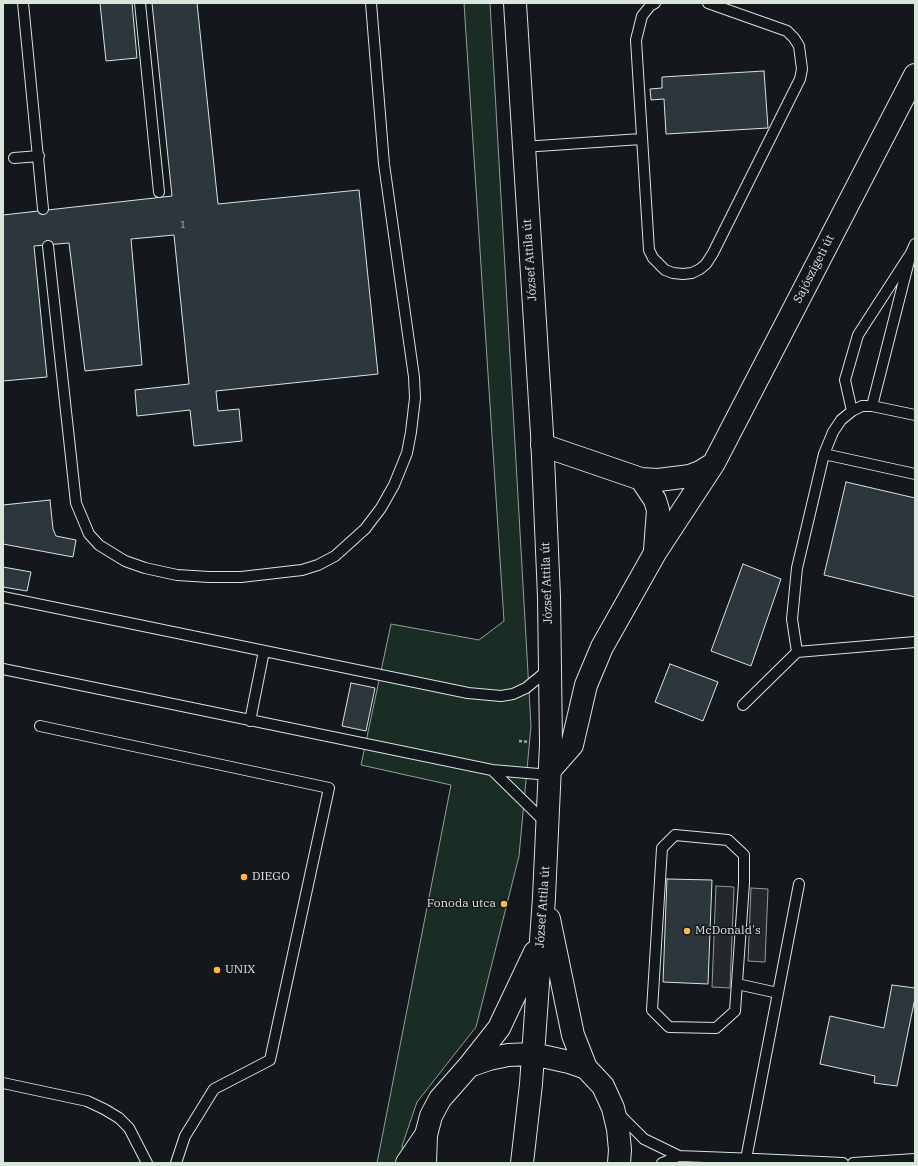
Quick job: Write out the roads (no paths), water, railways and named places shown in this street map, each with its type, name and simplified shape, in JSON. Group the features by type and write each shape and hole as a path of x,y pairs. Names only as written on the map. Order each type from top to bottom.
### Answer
{"main road":[{"name":"József Attila út","path":"515,3 542,445 549,597 550,773 548,825 533,1054 522,1163"},
{"name":"Sajószigeti út","path":"550,773 572,745 582,700 592,669 602,647 655,554 714,463 915,75"},
{"path":"542,445 641,479 658,480 690,476 700,472 714,463"},
{"path":"641,479 655,500 658,510 655,554"},
{"path":"544,897 560,967 573,1035 586,1068 603,1086 613,1108 620,1143 619,1163"},
{"path":"425,1163 426,1135 431,1116 440,1099 469,1066 499,1028 541,938"},
{"path":"469,1066 489,1059 508,1055 533,1054 569,1062 586,1068"},
{"path":"407,1163 426,1135"}],"lane":[{"path":"23,3 43,209"},
{"path":"140,3 159,192"},
{"path":"48,246 76,503 89,534 99,545 124,561 145,568 177,575 209,577 241,577 302,570 318,565 335,556 365,529 381,508 394,484 407,453 415,398 414,377 384,164 371,3"},
{"path":"655,3 650,6 642,16 636,40 641,139 649,250 657,264 665,270 673,273 692,273 706,264 713,253 800,78 802,69 799,46 787,31 708,3"},
{"path":"523,147 641,139"},
{"path":"14,158 39,156"},
{"path":"872,406 914,250"},
{"path":"852,411 845,380 858,335 914,250"},
{"path":"797,652 792,619 797,568 824,454 833,432 841,420 852,411 862,406 872,406 915,415"},
{"path":"824,454 915,474"},
{"path":"3,597 468,693 501,696 513,694 526,688 549,669"},
{"path":"743,705 797,652 915,642"},
{"path":"250,721 264,651"},
{"path":"3,669 492,770 550,773"},
{"path":"40,726 329,788 270,1060 214,1089 184,1136 176,1163"},
{"path":"492,770 548,825"},
{"path":"676,835 728,840 744,855 744,883 737,984 735,1012 716,1028 669,1027 652,1010 662,848 676,835"},
{"path":"746,1159 799,884"},
{"path":"737,984 778,993"},
{"path":"3,1083 87,1101 104,1109 119,1118 129,1128 147,1163"},
{"path":"613,1108 644,1138 679,1156 746,1159 756,1161 843,1163"},
{"path":"662,1163 679,1156"},
{"path":"853,1163 915,1159"}],"place":[{"name":"DIEGO","path":"244,877"},
{"name":"Fonoda utca","path":"504,904"},
{"name":"McDonald's","path":"687,931"},
{"name":"UNIX","path":"217,970"}]}
